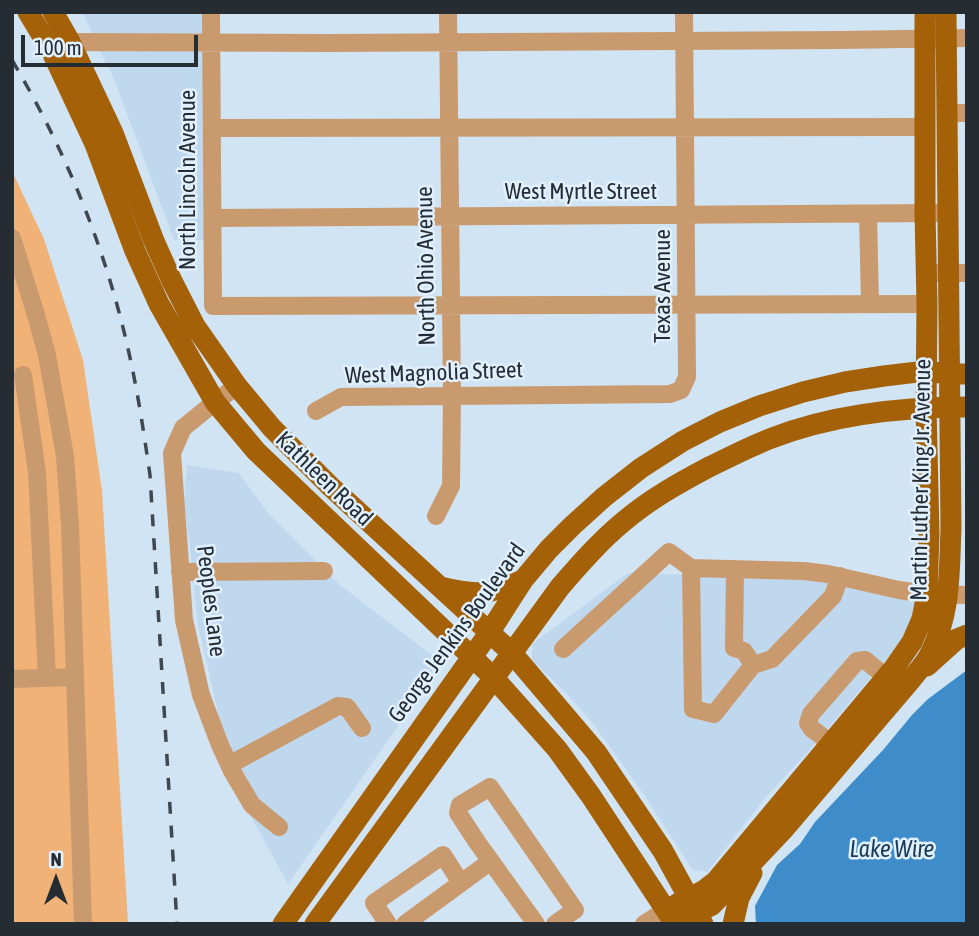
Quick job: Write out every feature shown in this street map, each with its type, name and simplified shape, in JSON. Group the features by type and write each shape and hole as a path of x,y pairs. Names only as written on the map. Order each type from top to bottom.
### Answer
{"main road":[{"name":"Kathleen Road","path":"29,12 61,47 113,133 172,281 195,326 237,386 307,464 512,653 596,751 663,851 696,911"},
{"name":"Kathleen Road","path":"53,12 61,47 135,251 159,304 215,402 256,451 494,677 578,777 672,920"},
{"name":"Martin Luther King Jr. Avenue","path":"925,12 946,38"},
{"name":"Martin Luther King Jr. Avenue","path":"672,920 712,905 784,828 910,681 929,656 943,622 948,595 958,407 958,374 947,273 948,213 957,113 946,38 946,12"},
{"name":"Martin Luther King Jr. Avenue","path":"946,38 925,127 925,213 947,273"},
{"name":"Martin Luther King Jr. Avenue","path":"947,273 927,304 926,408 929,533 948,595"},
{"name":"George Jenkins Boulevard","path":"283,924 489,633 523,580 549,549 604,497 641,468 683,441 749,410 803,392 845,382 926,371 958,374"},
{"path":"314,924 560,587 623,522 657,496 737,453 774,438 813,425 857,415 958,407"},
{"path":"440,587 484,594 523,580"},
{"name":"Martin Luther King Jr. Avenue","path":"696,911 703,891 716,881 886,677 912,642 922,618 948,595"},
{"path":"910,681 957,639 967,635"},
{"path":"733,924 739,898 750,876 784,828"}],"street":[{"name":"North Lincoln Avenue","path":"211,12 213,306 451,306"},
{"name":"North Ohio Avenue","path":"436,516 451,486 448,12"},
{"name":"Texas Avenue","path":"681,390 687,377 684,12"},
{"path":"61,47 212,41 946,38"},
{"path":"213,128 925,127"},
{"name":"West Myrtle Street","path":"213,218 948,213"},
{"path":"868,214 870,304"},
{"path":"12,238 16,263 36,315 50,370 65,456 70,524 83,924"},
{"path":"451,306 927,304"},
{"path":"47,678 37,472 18,376 50,370"},
{"name":"Peoples Lane","path":"237,386 183,428 172,453 184,620 201,695 229,765 252,805 279,827"},
{"name":"West Magnolia Street","path":"316,411 341,397 670,394 681,390"},
{"path":"563,649 669,552 691,568 804,571 948,595"},
{"path":"691,568 693,709 713,714 753,665 772,659 833,596 840,576"},
{"path":"735,569 734,648 744,651 753,665"},
{"path":"180,572 324,571"},
{"path":"831,743 811,729 808,723 811,714 857,661 865,660 886,677"},
{"path":"12,679 75,677"},
{"path":"229,765 338,706 347,707 362,728"},
{"path":"536,924 458,813 460,805 490,787 575,910 555,924"},
{"path":"388,924 374,903 443,855 461,883"},
{"path":"405,924 491,861"},
{"path":"644,924 672,920"}],"shaded area":[{"path":"82,12 205,12 205,35 93,35"},
{"path":"205,48 207,240 174,240 114,79 99,49"},
{"path":"12,171 44,239 83,360 102,491 128,924 12,924"},
{"path":"187,465 239,473 268,513 319,564 192,565 184,503"},
{"path":"628,573 804,578 917,600 910,631 809,751 766,797 707,872 693,870 594,725 532,660 532,644"},
{"path":"330,575 442,663 288,884 245,806 280,836 287,825 257,800 224,739 198,625 193,579"}],"water":[{"name":"Lake Wire","path":"967,670 967,924 756,924 755,906 777,865 800,844 815,822 912,715 928,699"}],"railway":[{"path":"12,60 50,130 82,202 109,276 135,383 150,475 177,924"}]}
